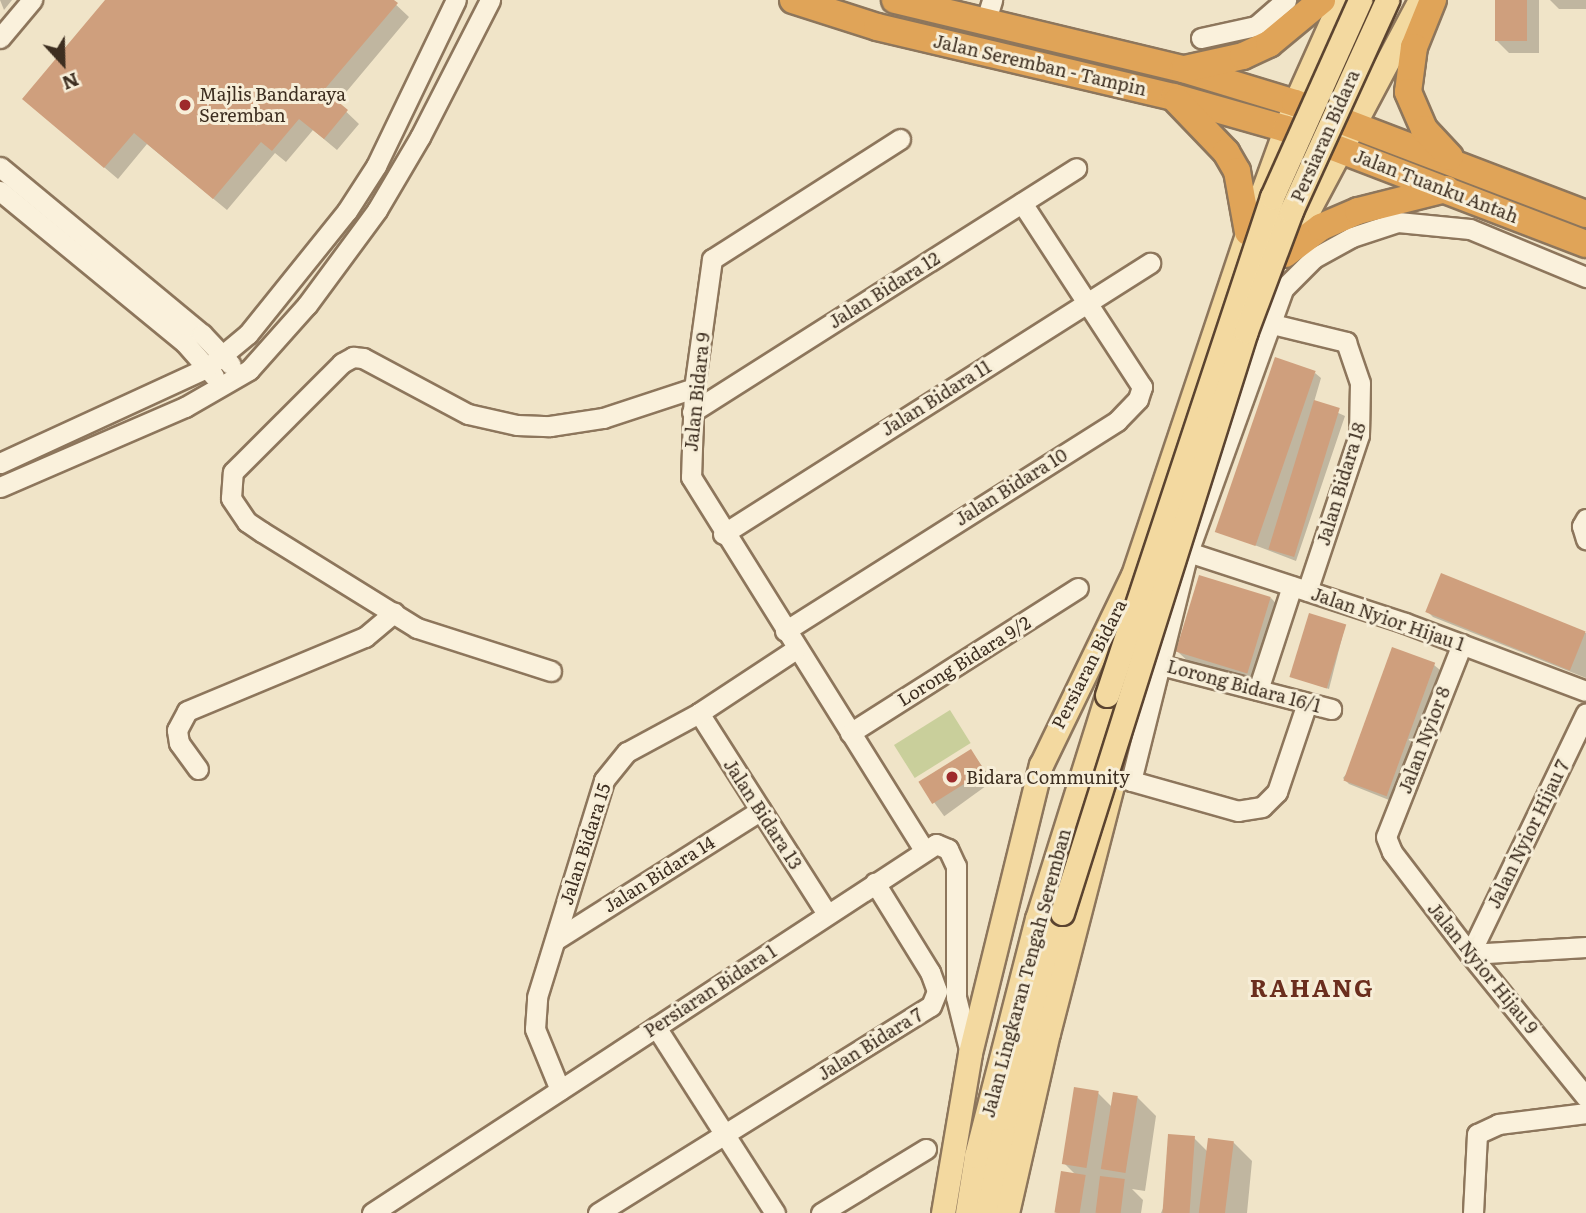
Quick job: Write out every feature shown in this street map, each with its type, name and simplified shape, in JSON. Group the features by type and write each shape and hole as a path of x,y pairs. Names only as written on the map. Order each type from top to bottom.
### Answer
{"highway":[{"name":"Jalan Seremban - Tampin","path":"793,0 877,27 1174,97 1286,129"},
{"name":"Jalan Seremban - Tampin","path":"895,0 989,10 1295,103"},
{"path":"1184,69 1243,56 1269,44 1322,0"},
{"path":"1433,0 1414,47 1408,92 1424,129 1457,163"},
{"path":"1174,97 1231,161 1243,189 1248,232"},
{"name":"Jalan Tuanku Antah","path":"1295,103 1586,214"},
{"name":"Jalan Tuanku Antah","path":"1286,129 1586,244"},
{"path":"1285,254 1321,227 1358,211 1447,189"}],"main road":[{"name":"Persiaran Bidara","path":"943,1213 970,1053 1041,765 1133,575 1248,232 1295,103 1341,0"},
{"name":"Persiaran Bidara","path":"1107,695 1272,197 1360,0"},
{"name":"Persiaran Bidara","path":"1062,913 1246,331 1291,211 1387,0"},
{"name":"Persiaran Bidara","path":"1007,1213 1048,1033 1115,777 1285,254 1419,0"},
{"path":"1327,33 1340,55 1352,61 1366,62 1391,49"},
{"path":"1267,182 1277,173 1303,168 1312,171 1320,188"},
{"name":"Jalan Lingkaran Tengah Seremban","path":"967,1213 976,1156 1037,919 1107,695"},
{"name":"Jalan Lingkaran Tengah Seremban","path":"988,1213 1006,1118 1062,913"}],"street":[{"path":"2,33 32,0"},
{"path":"0,463 180,381 215,362 248,334 339,222 376,166 456,0"},
{"path":"0,487 231,382 307,304 377,210 421,137 490,0"},
{"path":"1201,38 1256,26 1286,0"},
{"name":"Jalan Bidara 9","path":"900,139 712,258 694,388 691,477 723,534 925,850"},
{"path":"0,166 205,337 215,362 231,382"},
{"name":"Jalan Bidara 12","path":"692,412 1076,168"},
{"path":"0,191 187,346 215,362"},
{"path":"1021,202 1086,303"},
{"path":"1307,703 1278,792 1262,807 1238,811 1131,781 1157,663 1188,552 1264,322 1283,289 1314,258 1352,237 1398,222 1470,229 1586,277"},
{"name":"Jalan Bidara 11","path":"723,534 1150,263"},
{"name":"Jalan Bidara 10","path":"785,631 1129,411 1142,387 1086,303"},
{"name":"Jalan Bidara 18","path":"1264,322 1346,342 1360,383 1359,435 1300,589"},
{"path":"205,337 248,334"},
{"path":"180,381 187,346"},
{"path":"551,671 432,635 247,522 229,490 233,472 342,363 363,358 468,414 517,425 550,426 603,418 694,388"},
{"name":"Jalan Nyior Hijau 1","path":"1188,552 1462,644 1586,691"},
{"name":"Lorong Bidara 9/2","path":"850,733 1078,588"},
{"path":"1258,690 1300,589"},
{"path":"198,769 179,743 177,730 187,711 365,637 394,613"},
{"name":"Jalan Nyior 8","path":"1386,837 1462,644"},
{"name":"Jalan Bidara 15","path":"560,1090 535,1029 537,997 557,939 579,855 612,766 627,752 699,713 796,649"},
{"name":"Lorong Bidara 16/1","path":"1157,663 1331,709"},
{"name":"Jalan Bidara 13","path":"699,713 827,914"},
{"name":"Jalan Nyior Hijau 7","path":"1469,954 1586,713"},
{"name":"Jalan Bidara 14","path":"557,939 761,810"},
{"name":"Jalan Nyior Hijau 9","path":"1386,837 1392,852 1469,954 1583,1089"},
{"path":"925,850 936,844 947,849 956,866 956,997 970,1053"},
{"name":"Persiaran Bidara 1","path":"372,1213 925,850"},
{"name":"Jalan Bidara 7","path":"598,1213 931,1006 937,991 929,972 874,883"},
{"path":"1469,954 1586,947"},
{"path":"957,968 962,983 972,988 990,980"},
{"path":"656,1027 775,1213"},
{"path":"1473,1213 1477,1134 1498,1124 1586,1113"},
{"path":"821,1213 926,1149"}],"green space":[{"path":"950,710 971,743 915,778 894,745"}],"building":[{"name":"Majlis Bandaraya Seremban","path":"105,0 394,0 398,3 324,90 348,110 324,139 299,119 272,151 261,142 213,199 134,133 104,168 22,99"},
{"path":"1495,0 1527,0 1527,41 1495,41"},
{"path":"1275,357 1316,371 1255,546 1215,532"},
{"path":"1314,400 1340,408 1294,557 1268,549"},
{"path":"1441,573 1586,631 1570,670 1425,612"},
{"path":"1199,575 1271,597 1247,673 1176,652"},
{"path":"1309,613 1346,624 1327,688 1289,677"},
{"path":"1392,647 1435,663 1387,796 1343,780"},
{"name":"Bidara Community","path":"971,749 985,771 932,804 918,782"},
{"path":"1074,1087 1099,1091 1086,1168 1062,1164"},
{"path":"1113,1092 1138,1096 1125,1173 1101,1169"},
{"path":"1168,1134 1195,1136 1190,1213 1162,1213"},
{"path":"1208,1138 1234,1141 1225,1213 1199,1213"},
{"path":"1061,1171 1086,1175 1080,1213 1054,1212"},
{"path":"1100,1176 1125,1179 1121,1213 1095,1213"}],"place":[{"name":"Majlis Bandaraya Seremban","path":"185,105"},
{"name":"Bidara Community","path":"952,777"}],"district":[{"name":"RAHANG","path":"1312,987"}]}
